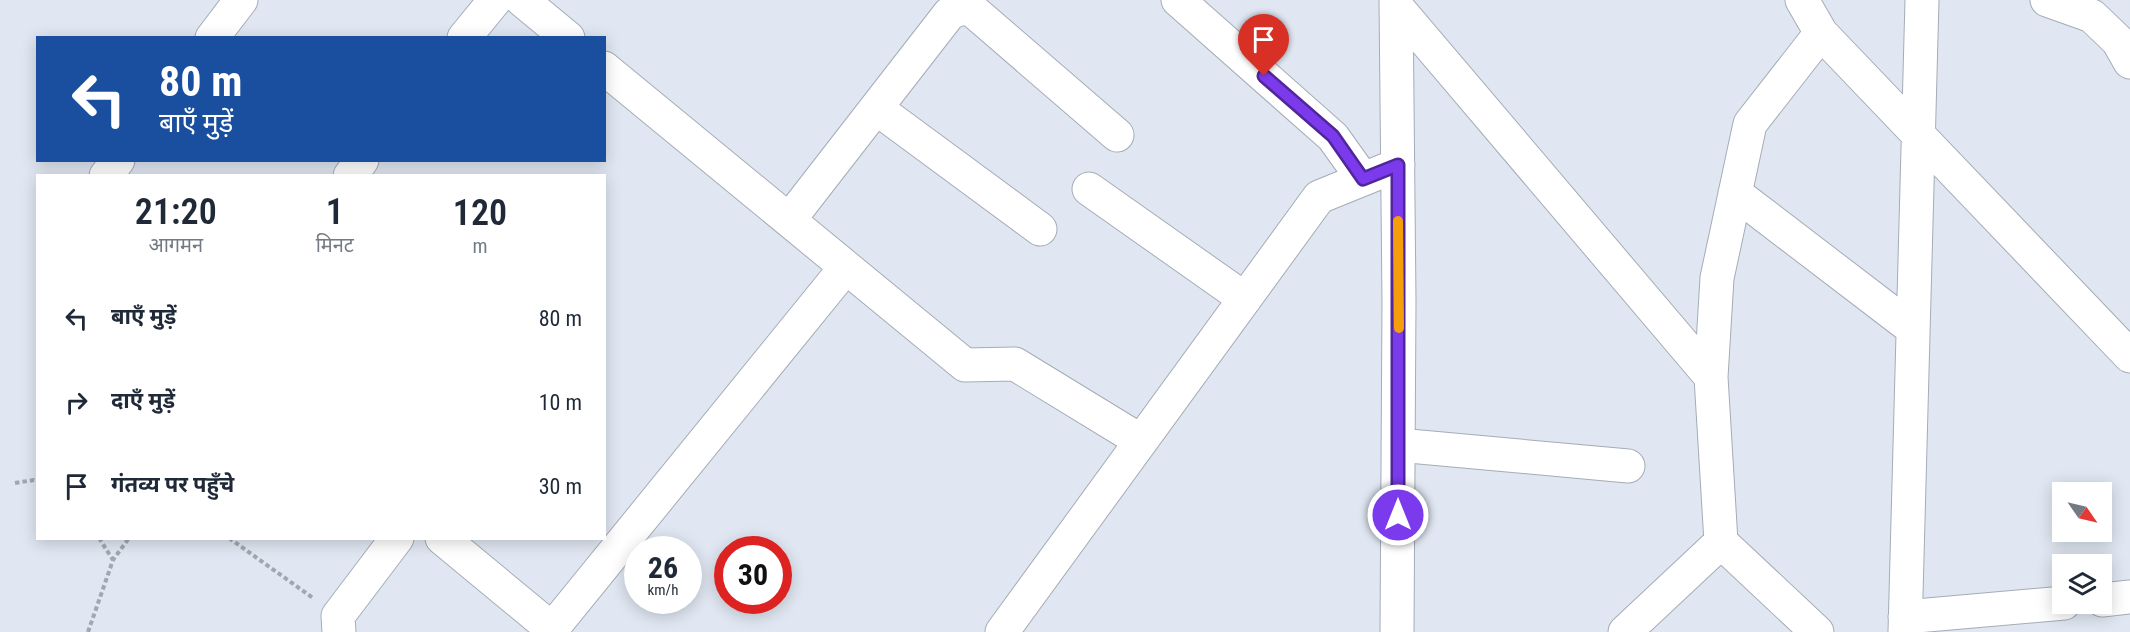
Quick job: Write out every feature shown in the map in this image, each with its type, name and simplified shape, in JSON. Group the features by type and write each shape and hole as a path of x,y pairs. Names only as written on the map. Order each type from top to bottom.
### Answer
{"street":[{"path":"214,36 241,0"},
{"path":"466,36 495,0"},
{"path":"522,0 566,36"},
{"path":"1178,0 1333,136 1363,179"},
{"path":"1802,0 1821,33 2130,356"},
{"path":"1922,0 1905,624 2052,605"},
{"path":"2047,0 2092,16 2118,41 2130,62"},
{"path":"1396,3 1397,632"},
{"path":"1396,3 1711,378"},
{"path":"789,220 949,14 958,9 971,9 1117,135"},
{"path":"1817,632 1720,542 1711,378 1718,278 1750,124 1821,33"},
{"path":"606,70 965,365 1015,364 1141,441"},
{"path":"876,108 1040,229"},
{"path":"1002,632 1319,197 1398,165"},
{"path":"1089,189 1245,298"},
{"path":"1735,194 1913,329"},
{"path":"444,540 552,631 846,267"},
{"path":"1398,445 1628,466"},
{"path":"339,624 396,540"},
{"path":"1625,632 1720,542"},
{"path":"2112,599 2130,597"}],"path":[{"path":"15,483 36,480"},
{"path":"100,540 113,560"},
{"path":"88,632 113,560 128,540"},
{"path":"232,540 339,624"}],"slow traffic":[{"path":"1398,221 1399,328"}],"route":[{"path":"1264,76 1333,136 1363,179 1398,165 1398,515"}]}
